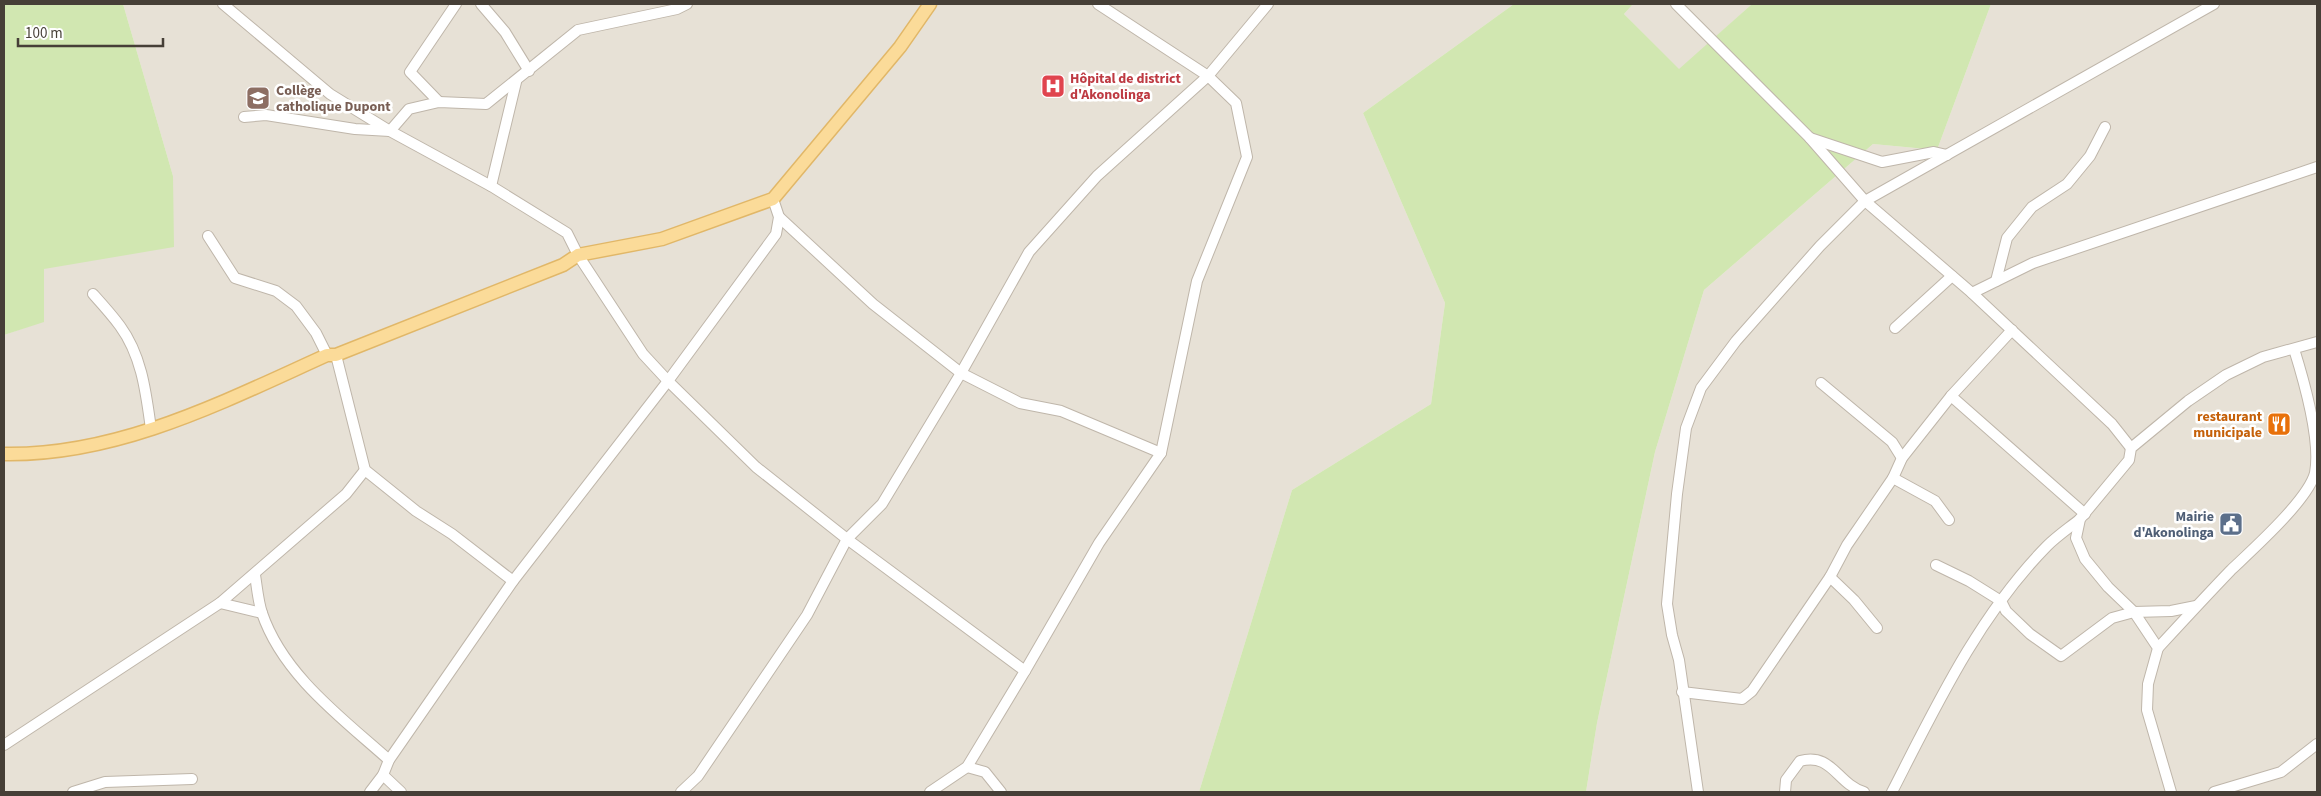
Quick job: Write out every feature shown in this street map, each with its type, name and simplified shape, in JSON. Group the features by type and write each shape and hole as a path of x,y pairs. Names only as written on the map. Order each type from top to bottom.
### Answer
{"main road":[{"path":"4,454 54,452 150,429 190,416 332,355 563,265 578,255 662,239 773,199 900,47 930,4"}],"street":[{"path":"223,4 330,94 390,131 491,186 568,233 578,255 643,354 756,467 847,539 1025,671"},
{"path":"439,102 410,72 456,4"},
{"path":"481,4 505,32 529,71"},
{"path":"390,131 409,109 439,102 486,104 516,82 578,30 677,9 687,4"},
{"path":"930,792 967,767 1025,671 1098,543 1161,453 1197,281 1247,157 1236,103 1208,76 1098,4"},
{"path":"681,792 698,776 807,615 847,539 882,504 961,373 1029,252 1096,176 1208,76 1268,4"},
{"path":"1676,4 1809,137 1865,201 2012,330 2112,424 2131,448"},
{"path":"1698,792 1682,692 1679,660 1672,635 1667,604 1677,494 1686,428 1701,388 1736,341 1820,246 1865,201 2214,4"},
{"path":"491,186 516,82"},
{"path":"244,117 266,115 354,129 390,131"},
{"path":"1996,281 2007,238 2032,207 2067,184 2090,156 2106,127"},
{"path":"1809,137 1882,162 1934,152 1947,155"},
{"path":"1972,293 2032,263 2317,167"},
{"path":"370,792 384,775 389,760 513,581 668,381 776,234 779,217 773,199"},
{"path":"779,217 874,304 961,373 1020,403 1061,412 1161,453"},
{"path":"208,236 235,278 276,291 296,306 332,355 365,470 416,511 452,534 513,581"},
{"path":"1896,328 1952,276"},
{"path":"92,294 120,326 132,345 146,390 150,429"},
{"path":"1682,692 1738,698 1746,697 1752,692 1830,577 1848,545 1893,478 1902,458 1952,396 2012,330"},
{"path":"1892,792 1978,633 2001,601 2048,545 2082,516 2129,460 2131,448 2188,401 2226,376 2263,357 2317,342"},
{"path":"2171,792 2147,710 2148,684 2158,648 2196,606 2298,503 2316,474 2315,435 2306,387 2294,349"},
{"path":"1821,383 1892,442 1902,458"},
{"path":"1952,396 2082,516"},
{"path":"4,745 220,603 346,494 365,470"},
{"path":"1893,478 1935,501 1949,520"},
{"path":"2082,516 2076,538 2085,559 2108,587 2134,612 2158,648"},
{"path":"1936,565 1969,580 2001,601 2006,611 2030,634 2061,656 2112,618 2134,612 2171,611 2196,606"},
{"path":"254,575 262,613 282,654 319,696 389,760"},
{"path":"1830,577 1854,600 1878,628"},
{"path":"220,603 262,613"},
{"path":"2214,792 2281,772 2317,744"},
{"path":"1785,792 1786,780 1800,761 1814,758 1827,764 1845,781 1864,792"},
{"path":"967,767 985,772 1001,792"},
{"path":"384,775 401,792"},
{"path":"73,792 105,782 192,779"}],"shaded area":[{"path":"123,4 1514,4 1363,113 1445,303 1431,404 1292,490 1199,792 4,792 4,335 44,321 44,269 173,176"},
{"path":"1633,4 1752,4 1679,70 1624,14"},
{"path":"1991,4 2317,4 2317,792 1586,792 1597,723 1655,452 1704,290 1873,144 1937,150"}],"green space":[{"path":"4,4 123,4 173,176 174,247 44,269 44,322 4,335"},
{"path":"1514,4 1633,4 1624,14 1679,69 1752,4 1991,4 1937,150 1873,144 1704,290 1655,452 1597,723 1586,792 1199,792 1292,490 1431,404 1445,303 1363,113"}],"place":[{"name":"Hôpital de district d'Akonolinga","path":"1053,86"},
{"name":"Collège catholique Dupont","path":"258,98"},
{"name":"restaurant municipale","path":"2279,424"},
{"name":"Mairie d'Akonolinga","path":"2231,524"}]}
